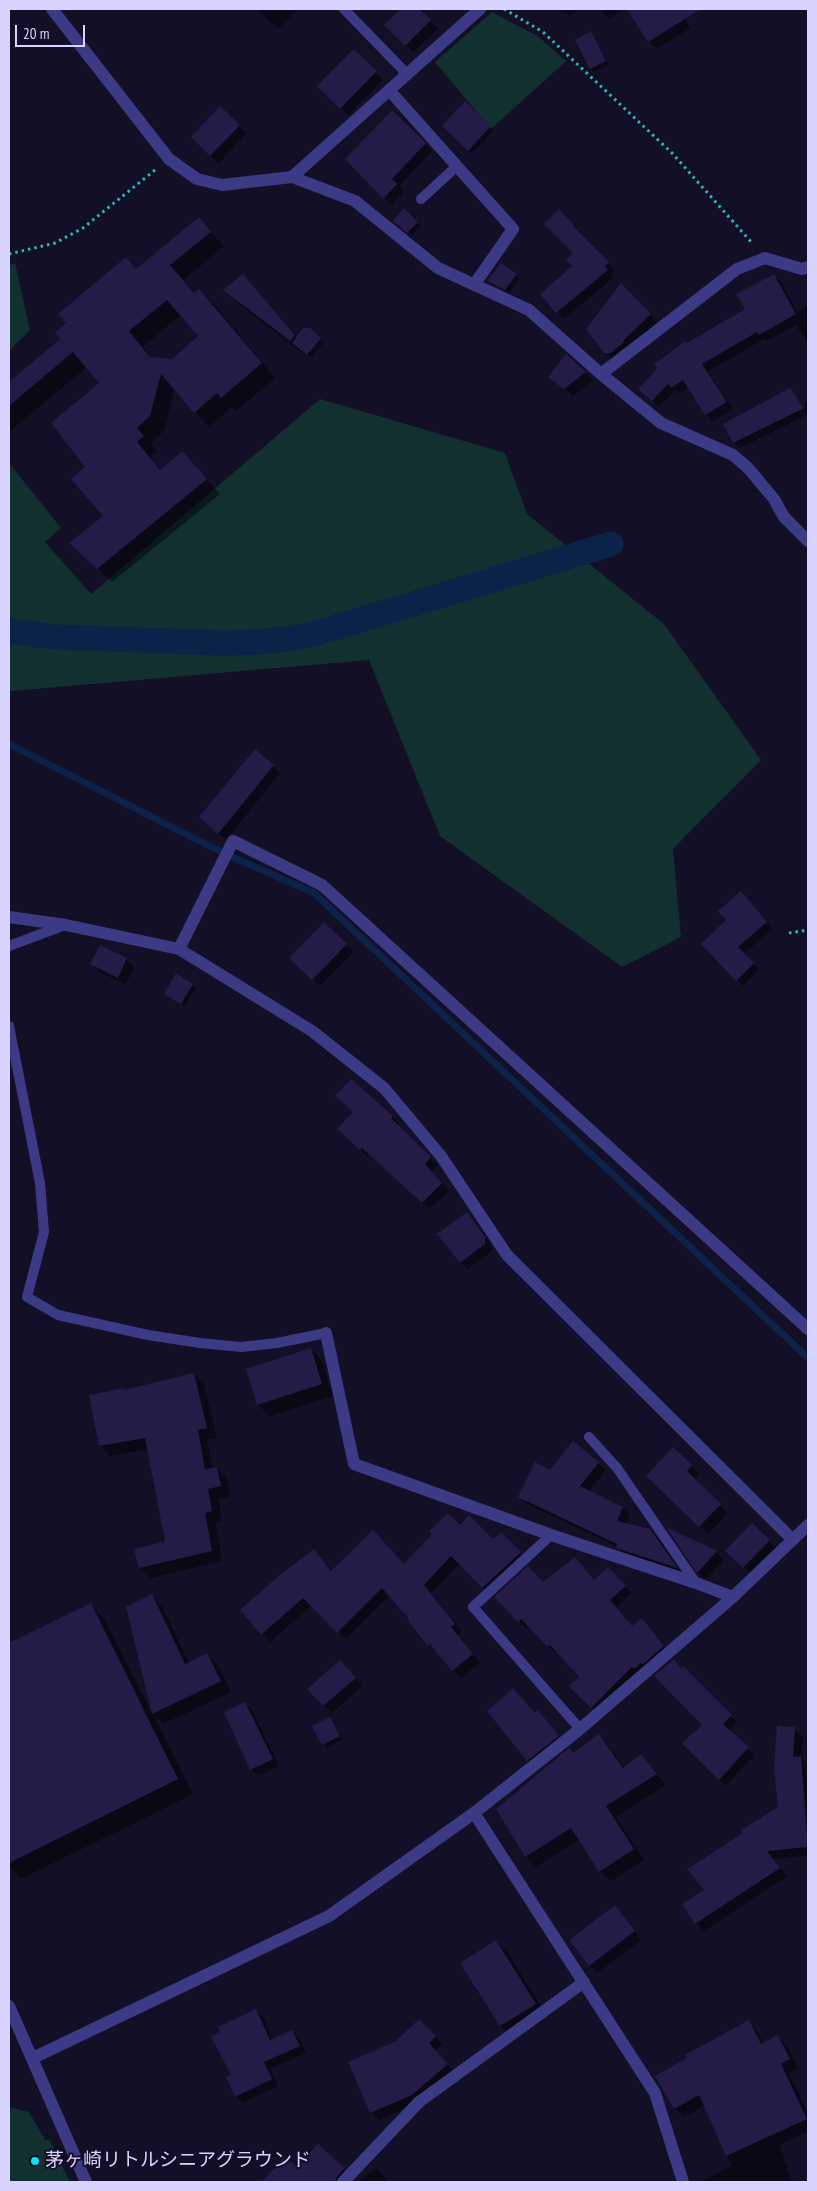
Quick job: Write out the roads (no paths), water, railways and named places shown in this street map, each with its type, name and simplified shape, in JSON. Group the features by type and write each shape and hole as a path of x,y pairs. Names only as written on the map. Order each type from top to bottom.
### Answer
{"street":[{"path":"52,9 169,159 197,179 222,185 292,177 355,201 438,268 529,310 601,374 661,423 733,455 748,468 774,499 784,517 808,541"},
{"path":"292,177 480,9"},
{"path":"389,90 513,229 474,285"},
{"path":"601,374 737,269 766,258 802,269 808,267"},
{"path":"179,949 232,841 322,885 808,1329"},
{"path":"9,917 66,924 179,949 312,1032 384,1088 441,1156 508,1255 792,1540"},
{"path":"326,1333 354,1464 551,1535 696,1582 733,1597"},
{"path":"33,2058 329,1916 474,1813 580,1729 733,1597 808,1525"},
{"path":"474,1813 655,2093 683,2182"},
{"path":"343,2182 419,2102 584,1982"},
{"path":"9,2006 86,2182"}],"lane":[{"path":"344,9 407,74"},
{"path":"421,198 456,166"},
{"path":"9,946 66,924"},
{"path":"9,1026 40,1183 44,1232 27,1297 58,1315 148,1335 200,1343 241,1347 277,1343 326,1333"},
{"path":"589,1437 617,1468 696,1582"},
{"path":"551,1535 473,1607 580,1729"}],"waterway":[{"path":"9,631 55,637 223,643 260,642 292,638 317,633 611,544"},
{"path":"9,744 217,850 314,893 808,1358"}],"place":[{"name":"茅ヶ崎リトルシニアグラウンド","path":"35,2161"}]}
